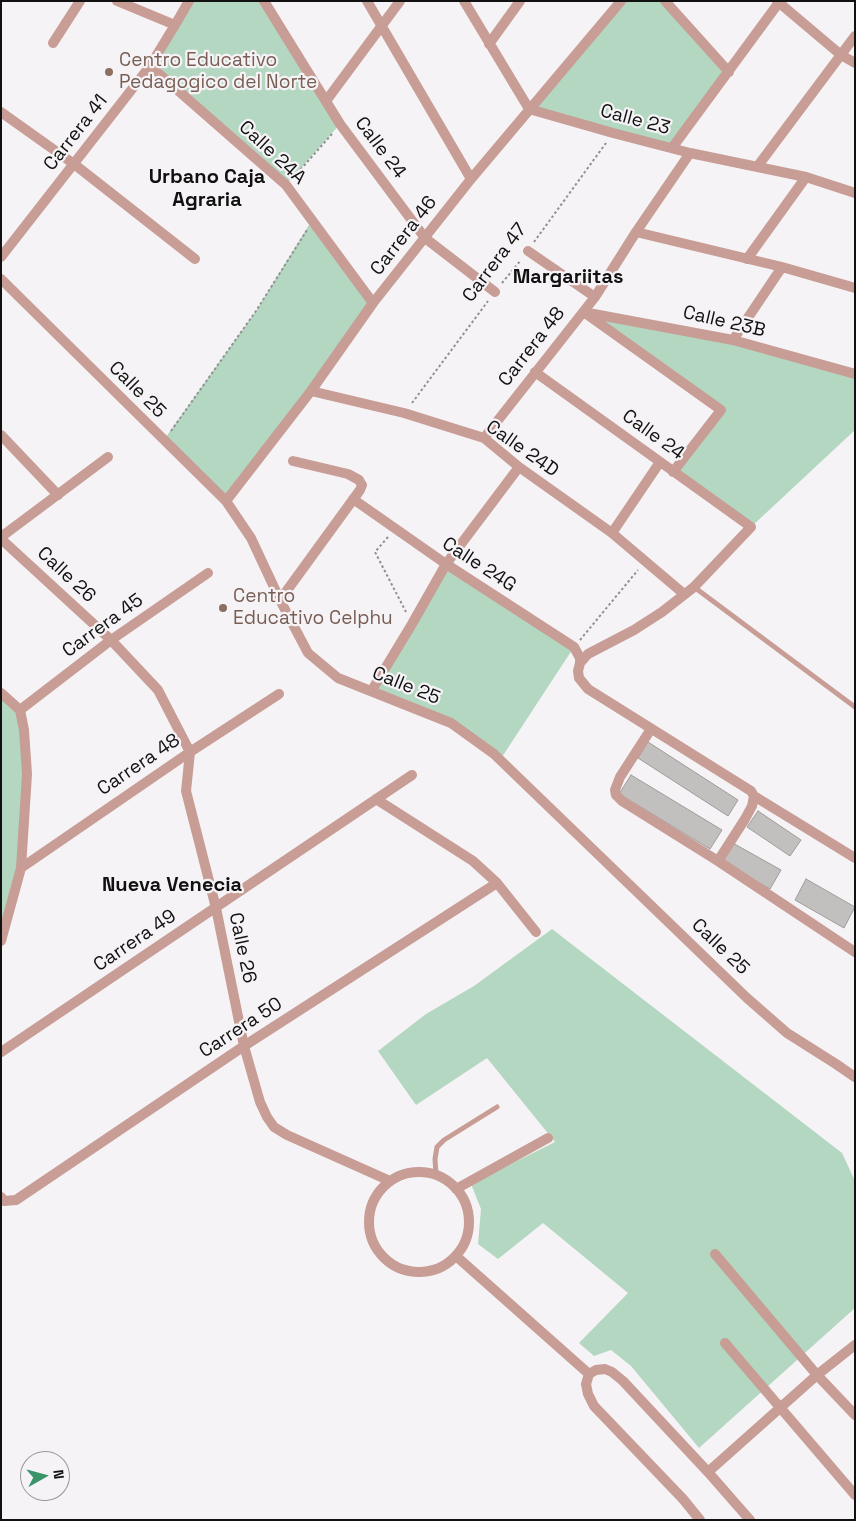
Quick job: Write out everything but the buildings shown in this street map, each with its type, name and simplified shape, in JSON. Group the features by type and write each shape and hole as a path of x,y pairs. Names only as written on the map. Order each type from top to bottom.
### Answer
{"street":[{"path":"53,43 80,1"},
{"path":"117,1 175,26"},
{"name":"Carrera 41","path":"1,257 150,66 188,1"},
{"name":"Calle 24","path":"264,1 340,124 425,238 495,292"},
{"path":"368,1 471,178"},
{"path":"326,101 400,1"},
{"path":"464,1 529,110"},
{"path":"489,44 520,1"},
{"name":"Carrera 46","path":"226,501 311,391 373,303 471,178 621,1"},
{"path":"665,1 729,72"},
{"path":"672,148 778,2 841,55 855,64"},
{"path":"757,167 855,36"},
{"name":"Calle 24A","path":"150,66 286,185 373,303"},
{"name":"Calle 23","path":"529,110 690,153 806,177 855,193"},
{"path":"1,112 74,164 195,259"},
{"name":"Carrera 48","path":"484,438 595,297 636,232 690,153"},
{"path":"747,259 806,177"},
{"path":"636,232 782,267 855,289"},
{"path":"528,251 595,297"},
{"path":"733,340 782,267"},
{"name":"Calle 25","path":"1,279 163,441 226,501 251,538 280,600 308,653 338,678 451,722 494,754 747,998 787,1033 855,1078"},
{"path":"583,312 721,410 673,472"},
{"name":"Calle 23B","path":"583,312 733,340 855,374"},
{"name":"Calle 24","path":"535,372 751,527 694,587"},
{"name":"Calle 24D","path":"311,391 404,413 484,438 519,467 612,533 684,594"},
{"path":"1,434 58,495"},
{"path":"1,538 108,457"},
{"path":"280,600 362,485 360,480 348,474 293,461"},
{"path":"612,533 660,462"},
{"path":"372,690 446,564 519,467"},
{"name":"Calle 24G","path":"353,499 395,530 574,647"},
{"name":"Calle 26","path":"1,538 111,640 158,690 190,752 186,792 216,908 244,1046 260,1102 267,1117 274,1127 287,1135 390,1181"},
{"name":"Carrera 45","path":"20,710 111,640 208,573"},
{"path":"580,663 588,654 641,626 662,612 694,587"},
{"path":"574,647 580,658 579,678 588,689 751,791 754,796 855,858"},
{"path":"1,693 20,710 24,730 27,774 21,868 1,941"},
{"name":"Carrera 48","path":"21,868 190,752 279,694"},
{"path":"651,728 620,777 615,790 616,796 855,952"},
{"name":"Carrera 49","path":"1,1052 412,775"},
{"path":"718,861 745,819 752,806 754,796"},
{"path":"376,799 473,861 497,883 536,932"},
{"name":"Carrera 50","path":"3,1199 16,1200 244,1046 497,883"},
{"path":"456,1188 548,1138"},
{"path":"424,1172 436,1175 456,1188 465,1204 468,1222 467,1234 463,1246 456,1256 447,1263 427,1272 405,1270 395,1266 378,1251 370,1230 371,1208 379,1193 390,1181 412,1173 424,1172"},
{"path":"715,1254 817,1375 855,1415"},
{"path":"456,1256 589,1374"},
{"path":"725,1343 855,1495"},
{"path":"708,1472 817,1375 855,1345"},
{"path":"700,1520 594,1406 588,1394 586,1384 589,1374 596,1370 605,1369 612,1372 708,1472 750,1520"}],"lane":[{"path":"694,587 855,707"},
{"path":"436,1175 435,1159 437,1148 444,1140 497,1107"}],"path":[{"path":"286,185 340,124"},
{"name":"Carrera 47","path":"404,413 528,251 613,133"},
{"path":"163,441 256,311 312,220"},
{"path":"395,530 375,552 412,624"},
{"path":"574,647 646,561"}],"green space":[{"path":"186,1 260,1 340,124 286,185 150,66"},
{"path":"621,1 665,1 729,72 672,148 529,109"},
{"path":"312,220 373,303 226,501 163,441 256,311"},
{"path":"583,312 739,341 855,374 855,430 751,527 673,472 720,410"},
{"path":"446,564 574,647 500,760 451,723 372,690"},
{"path":"1,693 20,710 27,774 21,868 1,941"},
{"path":"552,929 842,1153 855,1181 855,1308 699,1448 631,1366 611,1350 594,1356 579,1343 628,1293 543,1223 498,1259 478,1244 481,1209 471,1184 555,1142 487,1058 416,1105 378,1051 426,1014 474,986"}],"place":[{"name":"Centro Educativo Pedagogico del Norte","path":"109,72"},
{"name":"Centro Educativo Celphu","path":"223,608"}],"district":[{"name":"Urbano Caja Agraria","path":"207,190"},
{"name":"Margariitas","path":"568,278"},
{"name":"Nueva Venecia","path":"172,886"}]}
